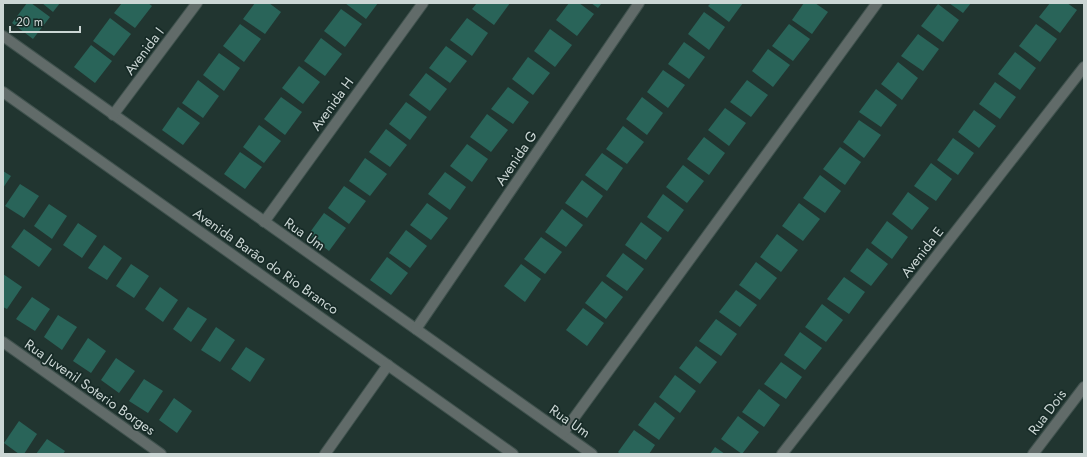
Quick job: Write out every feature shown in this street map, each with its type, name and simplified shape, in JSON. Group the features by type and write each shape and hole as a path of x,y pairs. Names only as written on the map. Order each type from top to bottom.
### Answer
{"street":[{"name":"Avenida I","path":"113,115 197,3"},
{"name":"Avenida H","path":"264,222 423,3"},
{"name":"Avenida G","path":"416,329 639,3"},
{"path":"563,433 877,3"},
{"name":"Rua Um","path":"3,36 592,454"},
{"name":"Avenida E","path":"782,454 1084,67"},
{"name":"Avenida Barão do Rio Branco","path":"3,92 513,454"},
{"name":"Rua Juvenil Soterio Borges","path":"3,342 161,454"},
{"path":"325,454 388,365"},
{"name":"Rua Dois","path":"1033,454 1083,389"}],"building":[{"path":"27,3 31,3 50,17 33,39 12,23"},
{"path":"42,3 60,3 53,12"},
{"path":"122,3 148,3 152,6 135,28 114,13"},
{"path":"255,3 269,3 281,12 265,34 243,19"},
{"path":"345,3 378,3 366,19"},
{"path":"477,3 510,3 494,25 472,9"},
{"path":"569,3 579,3 594,14 577,36 556,20"},
{"path":"591,3 602,3 598,8"},
{"path":"711,3 743,3 729,22 708,6"},
{"path":"804,3 815,3 828,12 812,34 792,20"},
{"path":"949,3 971,3 963,13"},
{"path":"1050,3 1067,3 1077,10 1060,33 1039,17"},
{"path":"938,4 959,20 943,42 921,26"},
{"path":"341,9 362,24 345,47 324,31"},
{"path":"704,12 725,27 709,50 688,34"},
{"path":"110,18 131,34 114,56 93,41"},
{"path":"467,18 488,33 472,56 450,40"},
{"path":"240,24 261,39 244,62 223,46"},
{"path":"789,24 810,39 793,61 772,46"},
{"path":"1036,24 1057,39 1040,62 1019,46"},
{"path":"550,29 572,45 555,67 534,51"},
{"path":"918,34 939,49 923,71 901,56"},
{"path":"321,38 342,54 325,76 304,61"},
{"path":"684,42 705,57 689,79 668,64"},
{"path":"91,45 112,61 95,83 74,67"},
{"path":"446,46 467,61 450,83 429,68"},
{"path":"768,49 790,65 773,87 752,71"},
{"path":"1015,52 1036,68 1020,90 998,74"},
{"path":"219,53 240,68 224,91 203,75"},
{"path":"528,57 550,73 533,95 512,79"},
{"path":"898,62 918,78 902,100 881,84"},
{"path":"299,66 320,82 303,104 282,88"},
{"path":"663,70 685,85 668,108 647,92"},
{"path":"426,73 447,89 430,111 409,95"},
{"path":"198,80 219,96 203,118 182,103"},
{"path":"747,80 768,95 751,117 730,102"},
{"path":"995,82 1016,97 1000,119 979,104"},
{"path":"508,87 529,102 513,124 491,109"},
{"path":"876,89 897,105 881,127 859,112"},
{"path":"281,97 302,112 285,135 264,119"},
{"path":"642,97 663,113 647,135 626,119"},
{"path":"406,102 427,117 410,140 389,124"},
{"path":"178,107 200,123 183,145 162,130"},
{"path":"725,108 746,123 729,146 708,130"},
{"path":"974,110 996,126 979,148 958,132"},
{"path":"487,114 508,130 491,152 470,137"},
{"path":"859,120 881,135 864,158 843,142"},
{"path":"259,125 281,141 264,163 243,147"},
{"path":"623,126 644,142 627,164 606,149"},
{"path":"386,129 407,145 390,167 369,152"},
{"path":"704,137 725,153 709,175 687,159"},
{"path":"953,138 974,153 958,175 937,160"},
{"path":"467,144 488,159 472,182 450,166"},
{"path":"840,147 861,162 845,185 823,169"},
{"path":"240,152 262,167 245,189 224,174"},
{"path":"602,153 623,168 607,191 585,175"},
{"path":"365,158 387,174 370,196 349,181"},
{"path":"931,163 952,179 936,201 914,186"},
{"path":"683,165 704,181 687,203 666,187"},
{"path":"3,171 11,176 3,188"},
{"path":"445,172 466,187 450,210 428,194"},
{"path":"820,175 841,191 825,213 803,198"},
{"path":"582,180 603,196 587,218 565,203"},
{"path":"20,184 39,196 24,218 5,206"},
{"path":"344,186 366,201 349,224 328,208"},
{"path":"908,192 929,208 912,230 892,214"},
{"path":"663,194 684,210 668,232 647,217"},
{"path":"427,203 448,218 431,240 410,225"},
{"path":"799,203 820,219 803,241 782,226"},
{"path":"49,204 67,216 52,239 34,226"},
{"path":"562,209 583,225 566,247 545,232"},
{"path":"324,213 346,228 329,251 308,235"},
{"path":"887,221 908,237 892,259 871,243"},
{"path":"641,222 662,238 646,260 625,245"},
{"path":"78,223 97,236 82,258 63,245"},
{"path":"24,229 52,249 39,267 11,247"},
{"path":"406,230 427,246 410,268 389,253"},
{"path":"777,234 798,250 781,272 760,257"},
{"path":"541,237 562,252 545,274 524,259"},
{"path":"104,245 122,258 107,280 88,268"},
{"path":"867,248 888,264 871,286 850,271"},
{"path":"623,253 644,269 627,291 606,276"},
{"path":"387,257 408,273 391,295 370,280"},
{"path":"756,262 777,278 760,300 739,285"},
{"path":"131,264 149,276 134,298 116,286"},
{"path":"521,264 541,279 525,302 504,286"},
{"path":"3,274 22,287 7,309 3,307"},
{"path":"844,277 865,292 849,314 827,299"},
{"path":"602,281 623,297 606,319 585,303"},
{"path":"160,287 178,300 163,322 145,309"},
{"path":"736,290 757,305 740,327 719,312"},
{"path":"32,297 50,309 35,331 16,319"},
{"path":"822,304 843,320 826,342 805,327"},
{"path":"188,307 207,319 191,342 173,329"},
{"path":"583,308 604,323 587,346 566,330"},
{"path":"58,315 77,327 62,350 44,337"},
{"path":"716,319 737,334 721,356 699,341"},
{"path":"216,327 235,340 220,362 201,350"},
{"path":"800,332 822,348 805,370 784,355"},
{"path":"88,338 106,351 91,373 73,361"},
{"path":"696,346 717,362 700,384 679,368"},
{"path":"246,347 265,359 250,382 231,369"},
{"path":"116,358 135,371 119,393 101,380"},
{"path":"781,362 802,377 786,399 764,384"},
{"path":"675,375 696,391 680,413 659,397"},
{"path":"144,379 163,391 148,413 129,401"},
{"path":"759,389 780,405 764,427 742,412"},
{"path":"174,398 192,411 177,433 159,420"},
{"path":"655,402 675,418 659,440 638,425"},
{"path":"738,416 759,432 742,454 721,439"},
{"path":"19,421 37,434 24,454 19,454 4,443"},
{"path":"634,430 655,445 649,454 620,454 618,452"},
{"path":"47,439 65,451 63,454 36,454"},
{"path":"715,447 725,454 710,454"}]}
